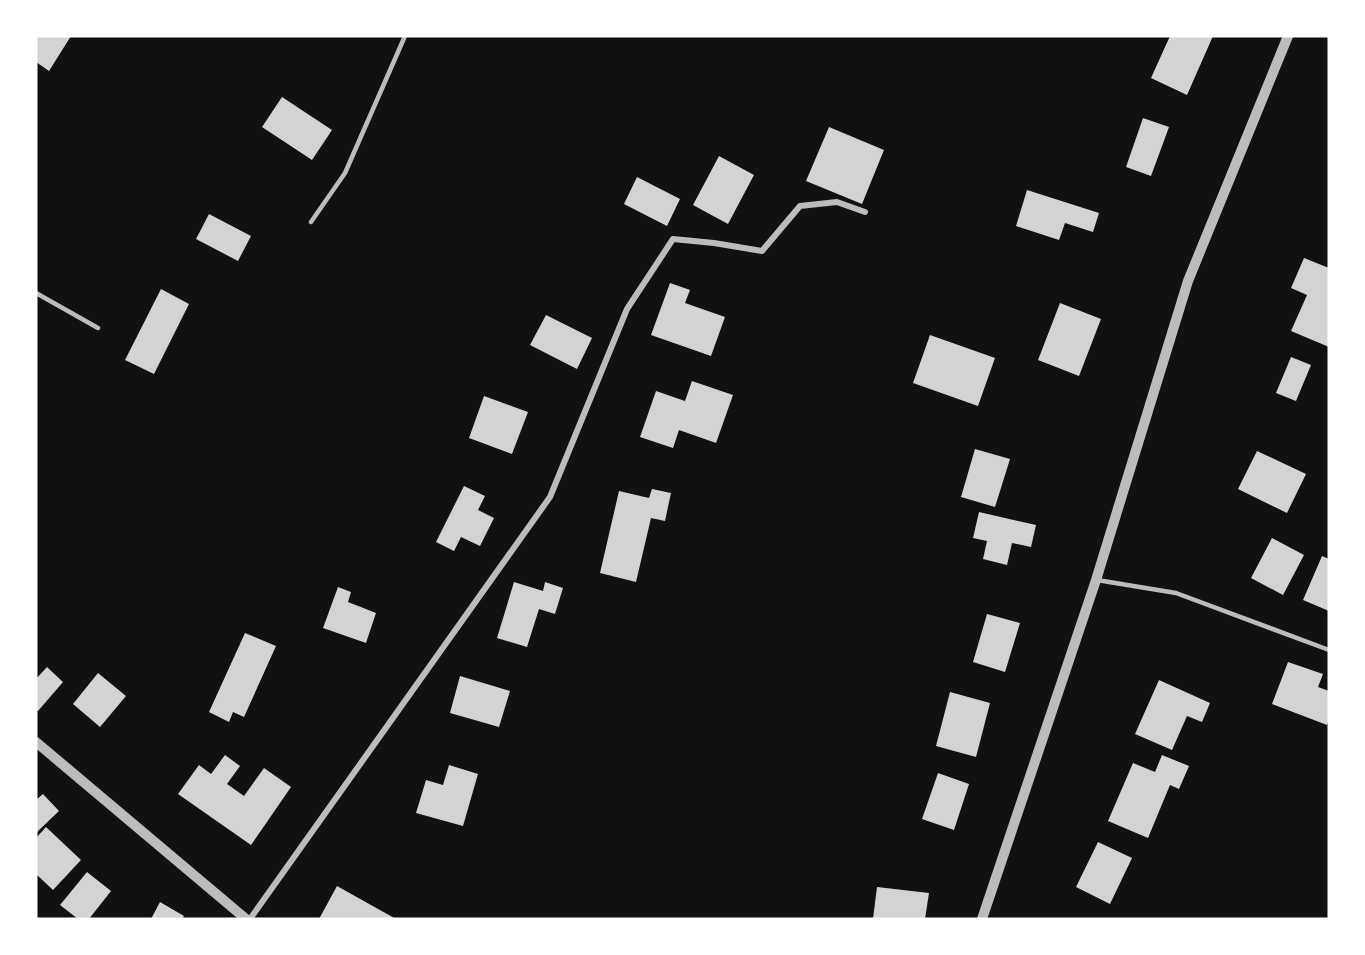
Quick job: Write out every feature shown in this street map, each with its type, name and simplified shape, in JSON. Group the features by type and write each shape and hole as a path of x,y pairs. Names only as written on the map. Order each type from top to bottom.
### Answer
{"street":[{"path":"982,919 1096,580 1188,281 1288,36"},
{"path":"36,742 248,919 550,497 627,309 673,239 762,251 800,206 837,202 865,212"}],"lane":[{"path":"311,222 345,173 405,36"},
{"path":"36,293 98,328"},
{"path":"1096,580 1176,592 1329,650"}],"building":[{"path":"36,36 71,36 49,71 36,62"},
{"path":"1170,36 1213,36 1187,95 1151,78"},
{"path":"282,97 332,130 312,160 262,127"},
{"path":"1143,118 1169,127 1151,176 1126,167"},
{"path":"829,127 884,150 862,204 806,181"},
{"path":"719,156 754,175 728,224 693,205"},
{"path":"637,177 680,199 667,226 624,204"},
{"path":"1027,190 1099,213 1093,232 1065,223 1059,240 1016,226"},
{"path":"209,214 251,236 238,261 196,239"},
{"path":"1304,258 1329,268 1329,347 1291,331 1307,295 1291,288"},
{"path":"670,283 690,290 685,303 725,317 711,356 651,335"},
{"path":"161,289 189,304 154,374 125,360"},
{"path":"1060,303 1101,319 1079,376 1038,360"},
{"path":"546,315 592,338 577,369 530,345"},
{"path":"930,335 995,358 978,406 913,383"},
{"path":"1291,357 1311,365 1296,401 1276,393"},
{"path":"692,381 733,395 716,443 679,430 673,448 640,437 656,391 685,401"},
{"path":"484,396 528,412 512,454 469,438"},
{"path":"975,449 1010,459 995,507 961,497"},
{"path":"1257,451 1306,474 1287,513 1238,489"},
{"path":"464,486 485,496 478,510 494,518 480,546 461,537 454,551 436,542"},
{"path":"652,489 671,493 665,521 651,518 636,582 600,573 619,491 649,498"},
{"path":"979,512 1036,525 1031,547 1012,543 1007,565 983,559 987,541 973,538"},
{"path":"1272,538 1304,555 1283,595 1251,578"},
{"path":"1322,556 1329,559 1329,611 1303,600"},
{"path":"514,582 543,591 545,582 563,588 555,614 539,609 527,647 497,638"},
{"path":"338,587 351,592 348,602 376,613 366,643 323,628"},
{"path":"987,614 1020,623 1005,672 973,662"},
{"path":"245,633 276,646 244,717 233,712 229,722 209,712"},
{"path":"1288,662 1323,674 1318,687 1329,691 1327,725 1272,704"},
{"path":"47,667 63,682 38,711 36,709 36,679"},
{"path":"98,673 126,696 100,727 73,704"},
{"path":"460,676 510,691 499,727 450,713"},
{"path":"1159,680 1210,703 1202,722 1187,716 1172,750 1135,734"},
{"path":"950,692 990,703 976,757 936,746"},
{"path":"225,755 240,766 227,784 244,796 264,768 291,787 251,845 178,794 199,765 211,774"},
{"path":"1162,755 1189,766 1179,789 1170,785 1148,838 1108,821 1133,763 1155,772"},
{"path":"449,765 478,774 463,826 416,813 426,780 443,785"},
{"path":"938,773 969,784 954,830 922,819"},
{"path":"43,794 59,811 36,833 36,800"},
{"path":"46,827 81,860 53,890 36,874 36,838"},
{"path":"1098,842 1132,858 1110,904 1076,887"},
{"path":"87,872 111,891 89,919 78,919 60,905"},
{"path":"337,886 396,919 319,919"},
{"path":"877,887 929,893 925,919 873,919"},
{"path":"160,902 184,916 182,919 151,919"}]}
